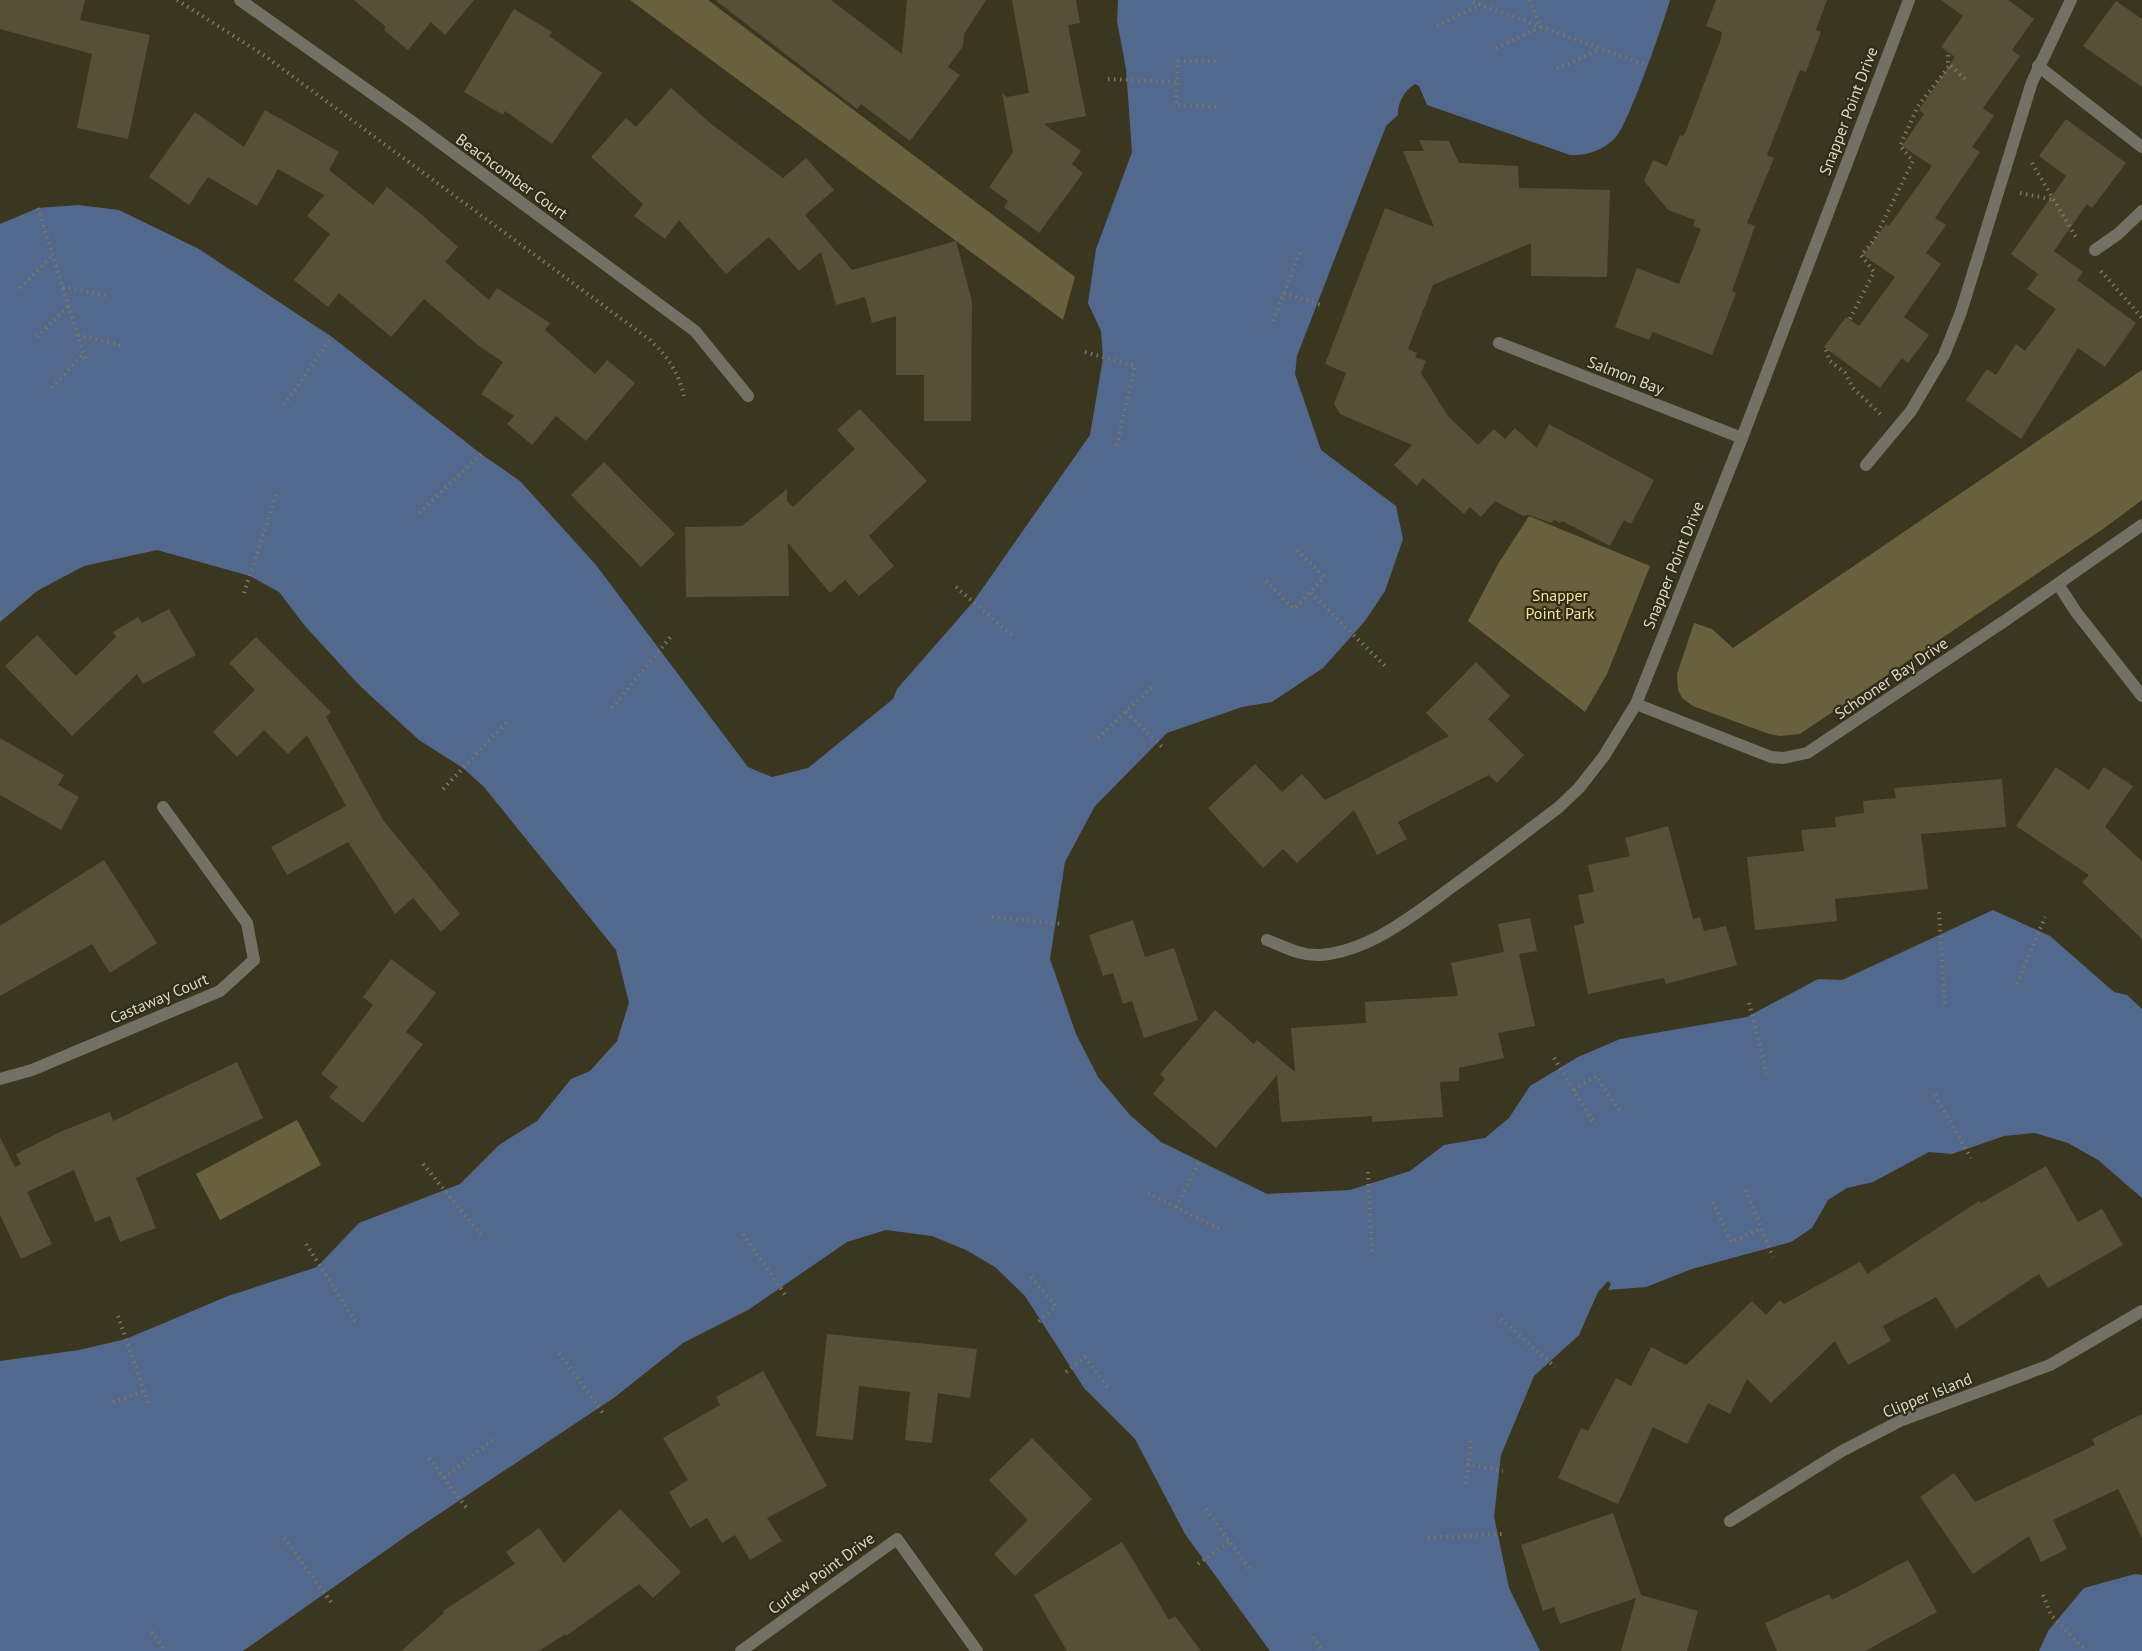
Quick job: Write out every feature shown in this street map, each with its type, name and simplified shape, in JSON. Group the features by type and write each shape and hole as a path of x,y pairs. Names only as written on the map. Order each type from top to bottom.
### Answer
{"street":[{"name":"Beachcomber Court","path":"240,0 411,121 695,331 748,396"},
{"name":"Snapper Point Drive","path":"1267,940 1301,954 1328,954 1365,942 1405,920 1571,797 1604,756 1636,704 1742,438 1909,0"},
{"path":"1866,465 1897,430 1933,375 1951,340 2038,66 2071,0"},
{"path":"2038,66 2142,147"},
{"path":"2095,250 2118,234 2142,211"},
{"name":"Salmon Bay","path":"1499,343 1742,438"},
{"name":"Schooner Bay Drive","path":"1636,704 1772,757 1783,758 1807,753 2142,525"},
{"path":"2058,584 2076,612 2142,696"},
{"name":"Castaway Court","path":"0,1079 32,1070 220,991 254,960 247,923 163,807"},
{"name":"Clipper Island","path":"1730,1521 1842,1451 1900,1421 2050,1365 2142,1311"},
{"name":"Curlew Point Drive","path":"741,1651 897,1539 977,1651"}],"path":[{"path":"177,0 265,56 650,340 668,357 680,376 684,396"},
{"path":"1529,0 1541,27"},
{"path":"1473,2 1479,2 1646,66"},
{"path":"1437,26 1479,2"},
{"path":"1497,48 1541,27"},
{"path":"1557,69 1600,49"},
{"path":"1948,55 1950,65 1965,79"},
{"path":"1216,107 1176,105 1176,82 1178,61 1217,61"},
{"path":"1850,319 1875,272 1861,255 1874,240 1913,161 1900,146 1918,106 1950,65"},
{"path":"1108,79 1176,82"},
{"path":"1999,189 2055,200"},
{"path":"38,208 86,359"},
{"path":"1273,321 1301,249"},
{"path":"20,288 52,255"},
{"path":"63,286 109,296"},
{"path":"1284,292 1321,305"},
{"path":"36,338 69,305"},
{"path":"78,335 124,346"},
{"path":"284,405 332,337"},
{"path":"1826,350 1830,361 1845,373 1853,388 1897,430"},
{"path":"1085,352 1136,366 1116,448"},
{"path":"52,388 84,353"},
{"path":"419,513 481,454"},
{"path":"244,593 276,495"},
{"path":"1266,581 1294,609 1324,577 1297,550"},
{"path":"956,587 1014,637"},
{"path":"1310,592 1387,668"},
{"path":"612,708 673,633"},
{"path":"1098,738 1155,685"},
{"path":"1126,712 1163,748"},
{"path":"443,789 507,722"},
{"path":"1939,912 1945,1005"},
{"path":"992,917 1062,924"},
{"path":"2017,984 2045,917"},
{"path":"1749,1004 1767,1074"},
{"path":"1554,1058 1594,1125"},
{"path":"1574,1090 1596,1076 1621,1113"},
{"path":"1935,1095 1971,1158"},
{"path":"1176,1207 1200,1160"},
{"path":"423,1164 483,1237"},
{"path":"1368,1172 1372,1256"},
{"path":"1746,1190 1773,1257"},
{"path":"1148,1193 1219,1229"},
{"path":"1713,1202 1731,1242 1762,1228"},
{"path":"743,1234 786,1296"},
{"path":"306,1244 357,1324"},
{"path":"1031,1278 1056,1306 1036,1324"},
{"path":"118,1316 148,1403"},
{"path":"1501,1319 1555,1367"},
{"path":"559,1353 605,1416"},
{"path":"1066,1371 1085,1357 1108,1388"},
{"path":"113,1402 144,1391"},
{"path":"444,1478 495,1438"},
{"path":"1466,1484 1471,1440"},
{"path":"429,1458 468,1510"},
{"path":"1467,1464 1503,1471"},
{"path":"1206,1509 1251,1571"},
{"path":"1428,1538 1502,1534"},
{"path":"284,1538 331,1602"},
{"path":"1198,1564 1230,1541"},
{"path":"2043,1595 2051,1614 2086,1651"},
{"path":"152,1632 165,1651"},
{"path":"1313,1637 1322,1651"}],"green space":[{"path":"630,0 708,0 1075,277 1063,320"},
{"path":"2142,370 2142,500 2103,529 1800,734 1780,736 1769,734 1693,706 1682,698 1678,690 1677,674 1694,623 1712,629 1733,648"},
{"name":"Snapper Point Park","path":"1529,516 1650,566 1607,674 1585,712 1468,621 1498,564"},
{"path":"297,1120 321,1165 220,1220 196,1174"}],"water":[{"path":"1118,0 1670,0 1622,129 1611,142 1595,151 1570,155 1427,105 1419,86 1415,84 1402,97 1398,115 1386,126 1297,356 1295,374 1321,450 1396,506 1403,539 1385,591 1365,621 1323,668 1272,702 1242,707 1167,733 1095,806 1065,862 1050,959 1076,1034 1098,1077 1130,1115 1161,1142 1267,1194 1350,1190 1410,1171 1444,1145 1485,1138 1509,1118 1530,1086 1578,1057 1620,1039 1747,1017 1818,979 1842,980 1993,910 2050,936 2114,992 2127,995 2142,1009 2142,1198 2098,1160 2068,1143 2035,1133 2004,1136 1952,1154 1929,1152 1873,1182 1847,1188 1828,1200 1812,1228 1791,1242 1692,1269 1646,1287 1608,1290 1611,1284 1608,1281 1598,1292 1579,1335 1534,1376 1501,1455 1494,1517 1509,1588 1540,1651 1270,1651 1185,1534 1135,1439 1084,1388 1025,1296 995,1267 966,1250 932,1236 886,1230 847,1242 748,1310 683,1343 615,1397 412,1532 243,1651 0,1651 0,1361 79,1350 126,1339 228,1296 317,1267 359,1223 460,1184 499,1145 537,1121 571,1079 590,1071 617,1041 629,1003 616,950 484,787 463,768 419,740 360,686 305,626 279,592 250,576 157,550 84,566 37,591 0,622 0,224 38,208 78,205 119,210 199,249 332,337 481,454 520,481 596,565 748,767 772,777 808,768 893,699 897,689 973,602 1090,435 1103,358 1101,331 1088,303 1096,249 1132,152 1126,69 1117,21"},
{"path":"2135,1574 2142,1575 2142,1651 2039,1651 2048,1631 2084,1588"}],"building":[{"path":"0,0 85,0 80,20 150,35 128,139 77,128 92,54 0,29"},
{"path":"354,0 474,0 445,35 431,22 408,50 384,30 386,27"},
{"path":"715,0 831,0 902,54 907,0 986,0 964,34 963,46 948,67 960,75 910,141 861,104 857,109"},
{"path":"1012,0 1076,0 1080,23 1068,25 1086,116 1044,124 1081,151 1072,164 1083,173 1039,233 1004,207 1008,201 989,187 1013,152 1002,93 1007,97 1029,93"},
{"path":"1716,0 1827,0 1816,30 1821,32 1806,72 1800,70 1767,155 1774,158 1747,223 1755,226 1732,291 1736,293 1712,355 1653,332 1649,340 1615,327 1637,268 1679,284 1701,229 1693,226 1695,220 1668,210 1644,181 1653,160 1667,166 1680,135 1683,136 1686,131 1721,39 1722,32 1706,26"},
{"path":"1941,0 2008,0 2034,19 2012,50 2020,56 1983,108 1994,116 1972,147 1980,152 1935,218 1946,225 1926,253 1941,264 1904,317 1929,335 1908,363 1902,358 1880,388 1824,347 1846,317 1859,326 1895,277 1863,255 1886,224 1889,226 1932,166 1902,146 1924,114 1919,110 1955,57 1941,47 1963,16"},
{"path":"2116,1 2142,19 2142,87 2083,46"},
{"path":"514,9 552,32 549,36 602,73 552,144 505,111 503,115 464,92"},
{"path":"671,88 710,123 783,178 806,158 834,190 805,215 852,270 956,241 972,301 971,421 924,421 924,375 896,375 896,316 872,323 865,297 836,305 821,252 799,271 769,237 726,274 679,220 665,239 634,216 643,204 591,157 626,118 636,127"},
{"path":"265,110 339,152 329,170 373,205 387,187 421,214 458,247 445,262 489,300 497,288 550,323 545,330 595,374 607,360 635,383 586,441 556,416 532,445 507,424 514,416 481,394 503,362 479,346 424,299 391,337 339,293 328,307 294,280 330,234 307,216 324,195 278,169 257,206 208,177 189,205 149,177 195,112 244,147"},
{"path":"2066,119 2126,163 2092,208 2087,204 2054,251 2083,272 2077,280 2136,323 2105,367 2078,348 2021,439 1966,400 1987,369 1996,375 2016,344 2025,351 2056,309 2027,289 2038,274 2011,254 2066,176 2039,156"},
{"path":"1419,140 1449,141 1459,163 1518,166 1519,188 1610,190 1607,277 1531,276 1531,243 1433,285 1408,349 1417,353 1415,357 1426,361 1421,373 1448,416 1478,445 1494,429 1505,439 1515,428 1537,448 1549,424 1654,480 1631,524 1624,520 1610,546 1562,521 1560,523 1554,520 1551,523 1529,515 1523,516 1495,501 1481,517 1470,507 1464,514 1423,478 1417,486 1394,465 1412,445 1340,414 1334,404 1346,373 1325,364 1385,208 1434,227 1403,151 1424,151"},
{"path":"860,409 927,481 869,536 894,566 859,596 845,580 830,593 788,543 789,596 686,597 685,527 742,526 787,489 787,501 793,507 855,449 837,430"},
{"path":"604,462 675,534 641,567 571,495"},
{"path":"169,609 196,655 143,684 137,674 72,736 5,666 37,635 76,676 116,637 113,632 138,617 142,623"},
{"path":"256,637 331,712 326,717 383,820 460,914 441,932 413,898 395,914 348,842 287,875 271,847 346,806 307,735 288,754 264,730 237,757 213,732 255,690 229,663"},
{"path":"1476,662 1510,696 1488,719 1524,755 1497,783 1489,775 1398,822 1407,839 1377,855 1354,810 1297,863 1283,849 1263,868 1208,808 1255,764 1282,792 1302,774 1325,800 1449,736 1426,713"},
{"path":"0,738 64,775 58,785 79,797 61,830 0,795"},
{"path":"2056,767 2089,790 2104,767 2133,786 2105,827 2142,861 2142,939 2082,882 2089,875 2016,826"},
{"path":"2002,779 2006,827 1921,834 1928,889 1835,899 1837,921 1755,930 1747,857 1804,851 1801,830 1836,827 1835,817 1864,813 1863,801 1896,798 1894,788"},
{"path":"1668,826 1693,919 1700,917 1704,931 1726,926 1737,965 1666,984 1664,978 1588,994 1574,926 1584,923 1578,895 1594,892 1588,865 1630,856 1625,838"},
{"path":"104,860 157,943 110,973 92,944 0,996 0,926"},
{"path":"1530,918 1537,951 1519,954 1535,1026 1498,1033 1504,1058 1459,1068 1459,1081 1440,1082 1443,1117 1372,1122 1372,1116 1281,1122 1277,1075 1216,1148 1153,1094 1165,1079 1160,1074 1215,1010 1254,1044 1257,1040 1295,1072 1291,1028 1366,1023 1365,1002 1458,996 1451,963 1504,952 1498,924"},
{"path":"1133,920 1145,957 1174,948 1198,1020 1144,1038 1132,1001 1123,1004 1113,973 1103,976 1089,935"},
{"path":"391,959 436,993 406,1032 423,1044 363,1123 329,1097 338,1087 321,1074 373,1005 363,997"},
{"path":"237,1062 263,1118 136,1178 156,1228 120,1242 110,1216 95,1222 74,1170 27,1192 52,1244 21,1259 0,1215 0,1137 15,1167 21,1164 16,1154 60,1132 110,1112 113,1121"},
{"path":"2046,1166 2078,1222 2102,1209 2123,1245 2048,1288 2039,1274 1956,1329 1936,1297 1883,1326 1891,1341 1848,1365 1835,1341 1771,1403 1747,1379 1730,1414 1708,1403 1687,1444 1653,1427 1618,1504 1558,1478 1581,1428 1588,1431 1616,1378 1631,1386 1651,1347 1686,1365 1752,1301 1766,1315 1780,1300 1784,1304 1860,1262 1867,1274 1979,1201 1981,1203"},
{"path":"827,1334 977,1349 970,1398 938,1393 932,1443 905,1440 910,1392 859,1386 853,1440 816,1436"},
{"path":"763,1371 827,1486 767,1518 782,1541 750,1560 735,1535 722,1543 707,1518 690,1528 669,1492 688,1480 663,1438 720,1405 716,1397"},
{"path":"2142,1414 2142,1538 2118,1489 2053,1520 2067,1549 2041,1562 2029,1536 1973,1574 1920,1497 1954,1473 1975,1502 2095,1445 2092,1439"},
{"path":"1032,1438 1092,1499 1015,1576 994,1554 1028,1520 989,1480"},
{"path":"620,1509 681,1572 653,1598 639,1584 566,1636 565,1634 539,1651 401,1651 444,1613 443,1611 515,1564 506,1552 539,1528 564,1563"},
{"path":"1613,1513 1641,1595 1698,1611 1687,1651 1621,1651 1636,1598 1560,1624 1554,1607 1543,1611 1521,1545"},
{"path":"1122,1542 1169,1620 1175,1616 1201,1651 1067,1651 1034,1595"},
{"path":"1908,1560 1937,1612 1865,1651 1777,1651 1765,1623 1829,1594 1832,1600"}]}
